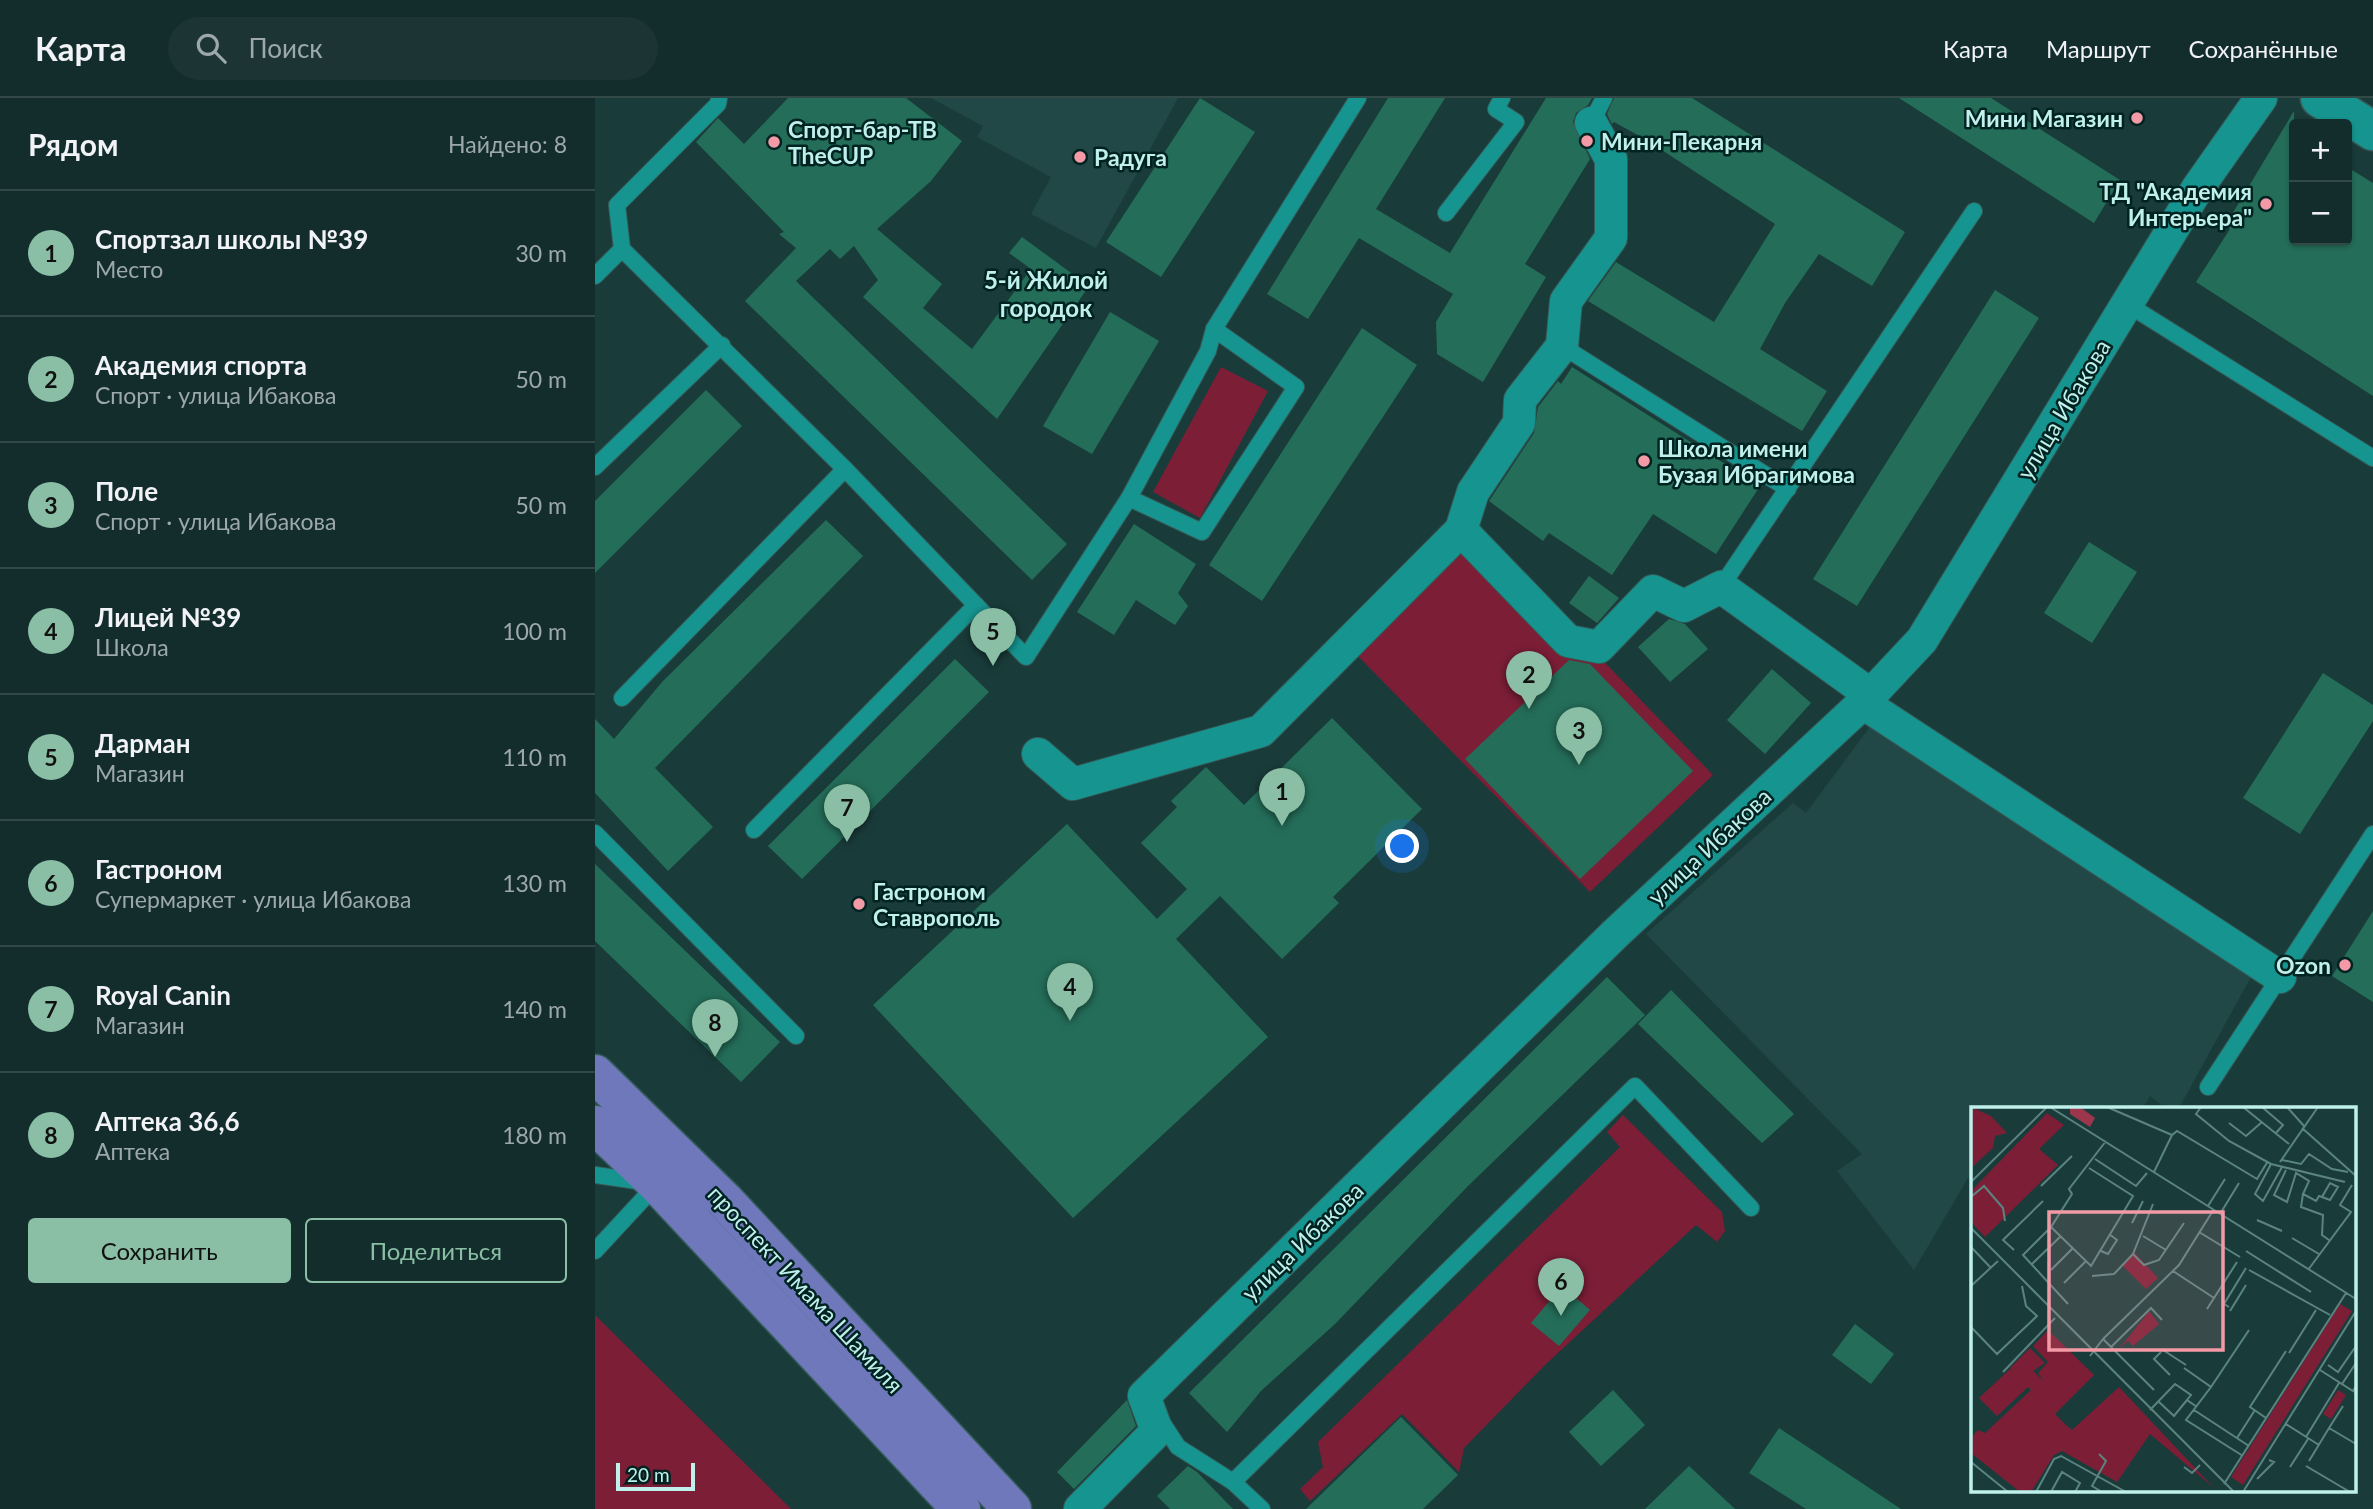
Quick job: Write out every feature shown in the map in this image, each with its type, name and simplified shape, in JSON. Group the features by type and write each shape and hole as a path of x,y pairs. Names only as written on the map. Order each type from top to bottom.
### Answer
{"main road":[{"name":"проспект Имама Шамиля","path":"595,1074 669,1171 961,1509"},
{"name":"проспект Имама Шамиля","path":"595,1125 669,1171 1012,1509"}],"street":[{"name":"улица Ибакова","path":"1144,1396 1615,934 1867,699 1922,640 2197,189 2261,98"},
{"path":"1038,754 1073,785 1261,731 1461,530 1473,492 1519,423 1520,400 1562,346 1566,301 1611,237 1611,159 1598,111"},
{"path":"1461,530 1568,641 1599,647 1653,591 1684,606 1721,587 1867,699 2280,977"},
{"path":"1080,1509 1157,1431 1144,1396"}],"lane":[{"path":"719,98 718,104 617,205 622,249 845,469 1025,657 1129,498 1208,351 1214,329 1358,98"},
{"path":"1447,213 1516,122 1496,108 1502,98"},
{"path":"1721,587 1974,211"},
{"path":"595,276 622,249"},
{"path":"2127,304 2373,458"},
{"path":"1129,498 1202,532 1296,387 1214,329"},
{"path":"595,467 722,345"},
{"path":"1562,346 1789,489"},
{"path":"622,698 845,469"},
{"path":"754,830 976,605"},
{"path":"595,833 796,1036"},
{"path":"2209,1087 2373,834"},
{"path":"1233,1482 1635,1086 1751,1208"},
{"path":"595,1175 669,1171"},
{"path":"595,1251 669,1171"},
{"path":"1144,1396 1178,1447 1233,1482 1262,1509"}],"shaded area":[{"name":"Радуга","path":"931,98 1178,98 1096,248 1031,214 1051,177 977,137 983,126"},
{"path":"1221,367 1268,391 1200,518 1153,492"},
{"path":"1462,514 1713,775 1590,892 1344,642"},
{"path":"1875,720 2257,966 2180,1107 2164,1107 2150,1096 2144,1107 1971,1107 1971,1180 1968,1178 1914,1270 1837,1171 1862,1154 1646,934 1793,803 1806,813"},
{"path":"1623,1115 1722,1212 1725,1231 1717,1242 1696,1225 1545,1365 1464,1448 1459,1472 1402,1414 1310,1501 1300,1489 1323,1467 1318,1442 1620,1147 1607,1132"},
{"path":"595,1315 791,1509 595,1509"}],"building":[{"path":"788,98 906,98 962,141 931,181 877,229 942,284 923,308 972,349 1031,269 1009,253 1022,237 1089,286 997,419 863,297 878,280 854,246 840,259 830,249 796,281 1067,544 1032,580 745,301 796,248 779,234 784,232 696,142 718,118 744,144"},
{"path":"1200,98 1255,132 1161,277 1106,242"},
{"path":"1388,98 1445,98 1376,209 1450,253 1546,98 1592,98 1588,105 1576,113 1573,122 1590,159 1525,264 1546,277 1483,382 1437,354 1436,322 1453,294 1359,238 1308,319 1267,294"},
{"path":"1614,98 1692,98 1905,232 1872,286 1819,254 1785,303 1760,349 1827,391 1802,431 1588,301 1616,262 1714,322 1775,224 1645,139 1614,122 1612,124 1607,114"},
{"path":"1899,98 1991,98 2120,180 2094,223"},
{"path":"2289,119 2289,245 2352,245 2352,170 2373,183 2373,396 2196,282 2230,229 2225,226"},
{"path":"1995,290 2039,318 1857,606 1813,579"},
{"path":"1110,312 1159,341 1092,454 1043,426"},
{"path":"1362,328 1417,365 1262,601 1209,565"},
{"name":"Школа имени Бузая Ибрагимова","path":"1572,367 1760,486 1716,554 1653,514 1612,575 1549,533 1543,541 1489,501 1534,433 1538,407 1558,381 1561,384"},
{"path":"706,390 742,426 595,573 595,501"},
{"path":"826,520 863,556 655,768 713,827 668,871 595,793 595,719 614,739 663,681"},
{"path":"1134,524 1196,564 1178,593 1188,606 1175,625 1136,600 1114,635 1077,612"},
{"path":"2089,542 2137,572 2092,643 2044,613"},
{"path":"1589,576 1619,598 1597,623 1569,603"},
{"path":"1669,619 1685,624 1708,649 1670,682 1638,647"},
{"path":"955,659 989,692 802,879 768,846"},
{"path":"1569,660 1590,664 1693,771 1580,879 1465,759"},
{"path":"1772,669 1811,703 1765,754 1727,720"},
{"path":"2323,673 2373,705 2373,721 2300,834 2243,798"},
{"path":"1332,718 1422,809 1333,897 1339,903 1282,959 1220,896 1176,939 1268,1037 1073,1218 873,1005 1067,824 1157,919 1187,889 1141,843 1177,807 1171,801 1206,767 1244,805"},
{"path":"595,864 780,1042 741,1082 595,941"},
{"path":"2373,911 2373,1002 2332,976"},
{"path":"1607,977 1645,1015 1468,1186 1335,1324 1261,1391 1227,1432 1189,1393"},
{"path":"1671,990 1794,1114 1762,1143 1638,1024"},
{"path":"1562,1286 1590,1310 1559,1346 1531,1323"},
{"path":"1855,1324 1894,1354 1871,1384 1832,1355"},
{"path":"1613,1390 1645,1425 1601,1466 1569,1432"},
{"path":"1127,1400 1136,1426 1074,1489 1057,1472"},
{"path":"1401,1417 1458,1475 1423,1509 1306,1509"},
{"path":"1779,1428 1901,1509 1806,1509 1749,1473"},
{"path":"1188,1466 1233,1509 1170,1509 1157,1496"},
{"path":"1689,1466 1735,1509 1645,1509"}],"place":[{"name":"Мини Магазин","path":"2137,118"},
{"name":"Мини-Пекарня","path":"1587,141"},
{"name":"Спорт-бар-ТВ TheCUP","path":"774,142"},
{"name":"Радуга","path":"1080,157"},
{"name":"ТД \"Академия Интерьера\"","path":"2266,204"},
{"name":"Школа имени Бузая Ибрагимова","path":"1644,461"},
{"name":"Дарман","path":"993,666"},
{"name":"Академия спорта","path":"1529,709"},
{"name":"Поле","path":"1579,765"},
{"name":"Спортзал школы №39","path":"1282,826"},
{"name":"Royal Canin","path":"847,842"},
{"name":"Гастроном Ставрополь","path":"859,904"},
{"name":"Ozon","path":"2345,965"},
{"name":"Лицей №39","path":"1070,1021"},
{"name":"Аптека 36,6","path":"715,1057"},
{"name":"Гастроном","path":"1561,1316"}],"district":[{"name":"5-й Жилой городок","path":"1046,293"}]}
